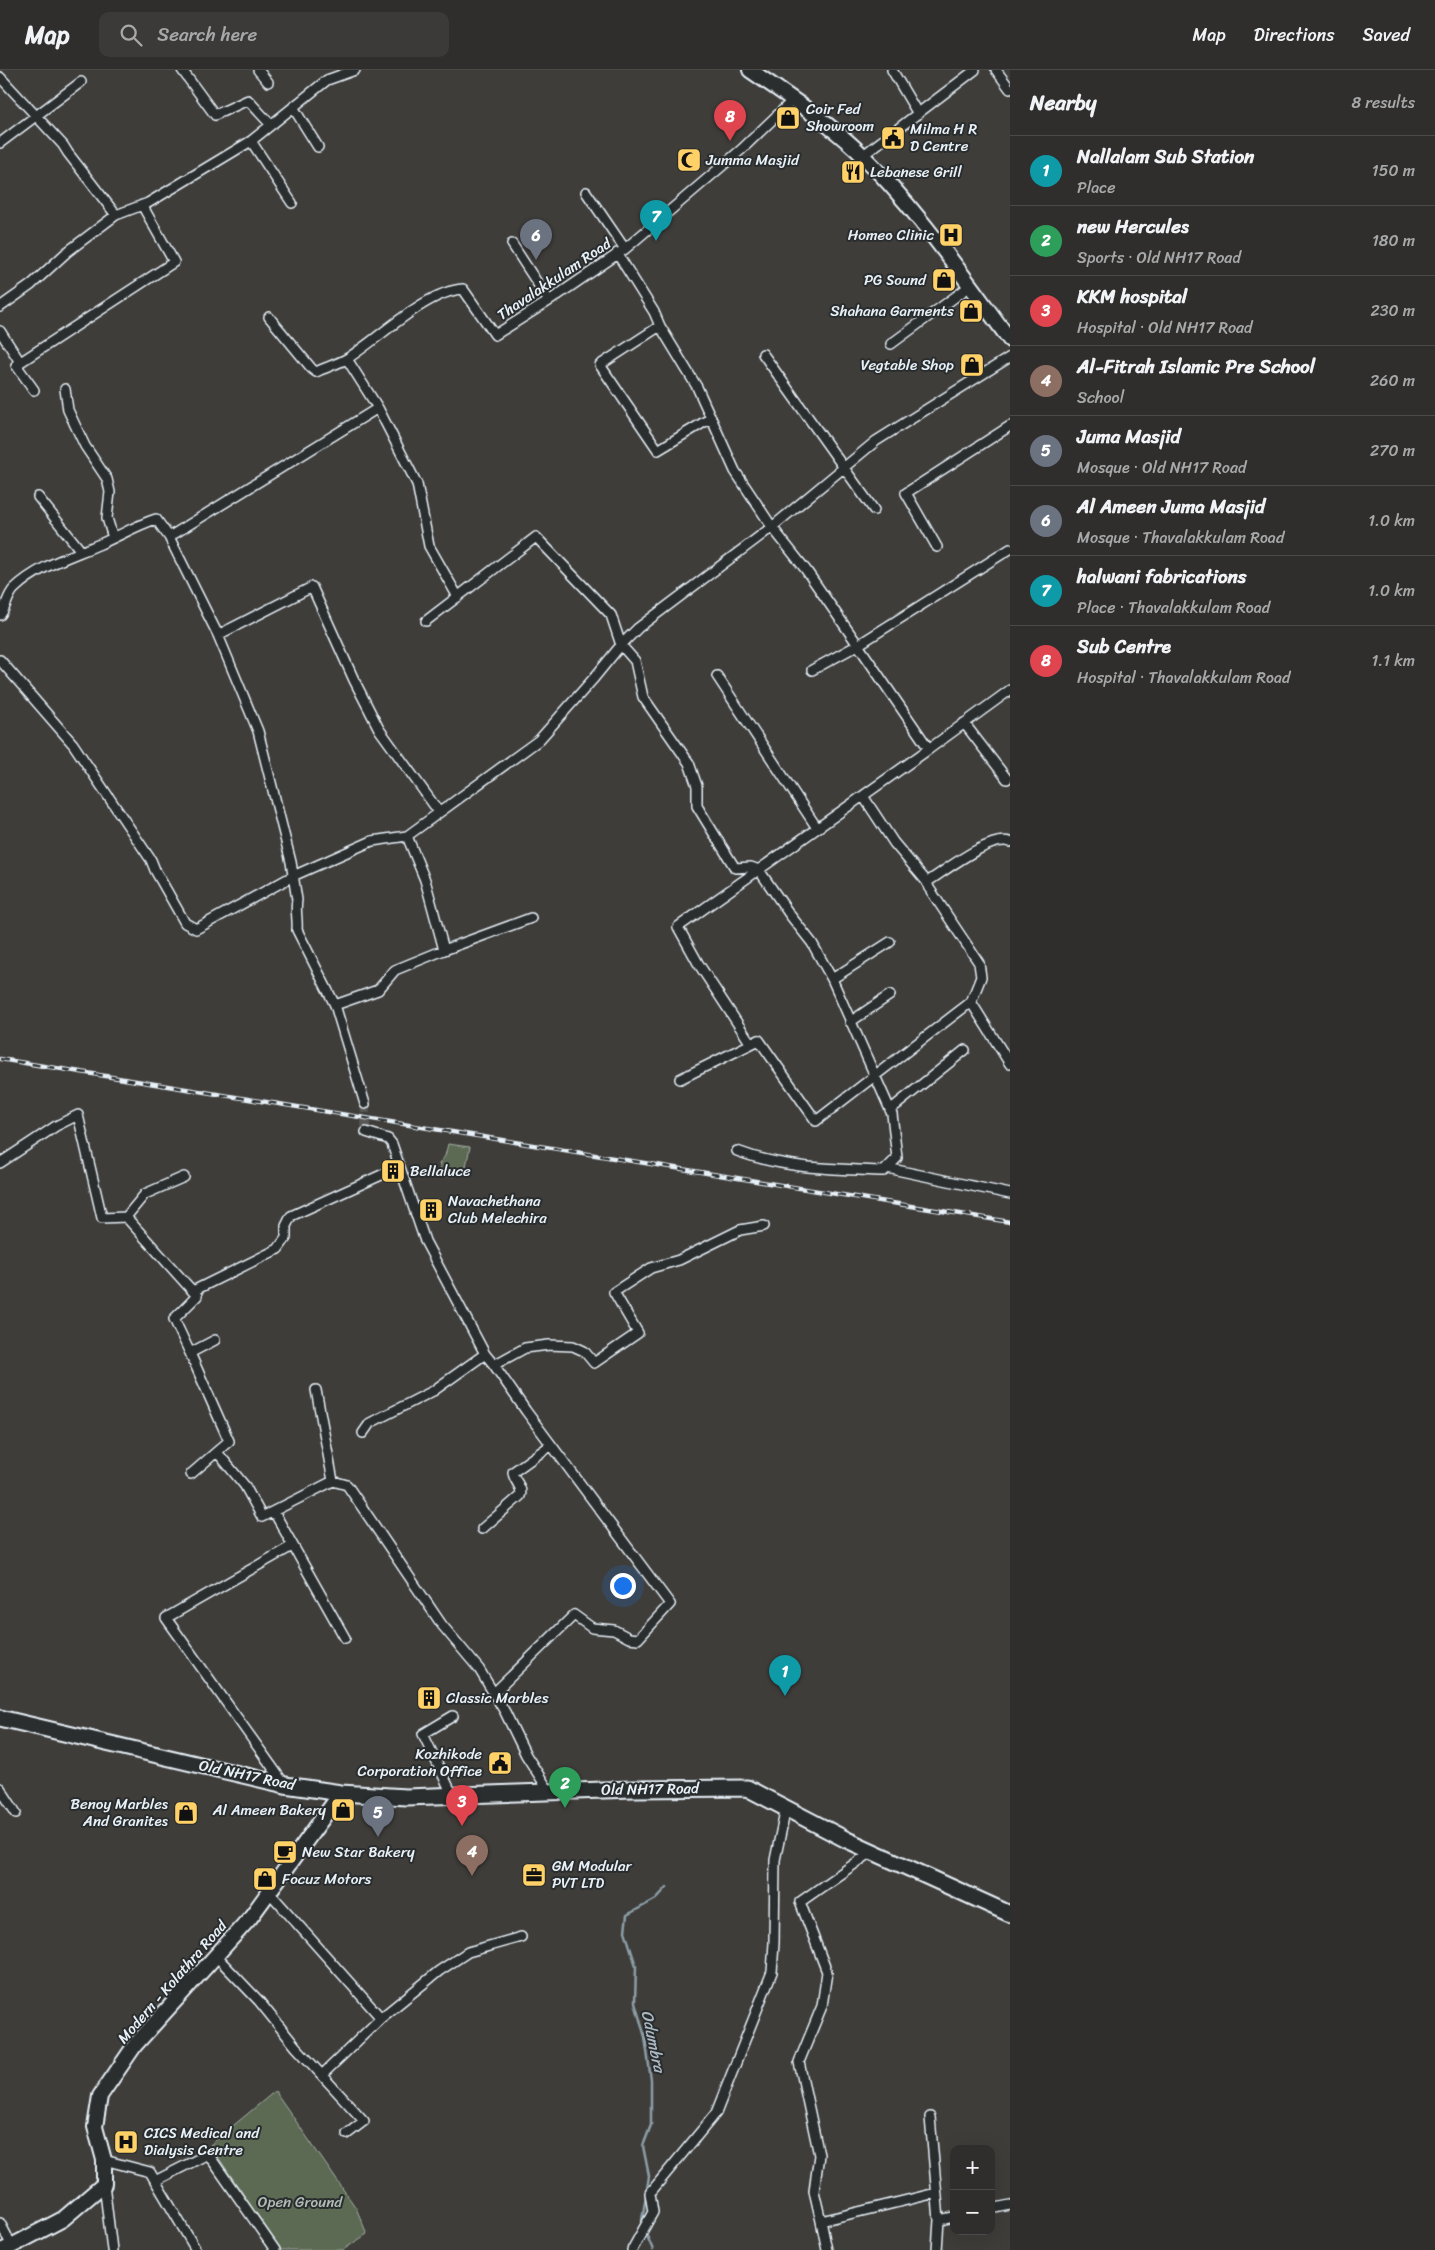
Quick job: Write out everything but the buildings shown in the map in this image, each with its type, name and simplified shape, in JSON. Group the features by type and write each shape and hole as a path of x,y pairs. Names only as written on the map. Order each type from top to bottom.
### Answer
{"main road":[{"path":"750,70 793,100 862,156 911,209 1010,340"},
{"name":"Old NH17 Road","path":"0,1718 286,1785 341,1793 453,1796 549,1791 747,1788 872,1851 1010,1914"},
{"name":"Modern - Kolathra Road","path":"104,2184 104,2160 95,2127 100,2096 135,2045 215,1954 250,1918 341,1793"},
{"path":"8,2248 63,2219 104,2184"}],"street":[{"path":"182,70 215,115 248,100 271,125"},
{"path":"258,70 268,82"},
{"path":"0,307 31,285 67,252 116,214 142,205 251,141 327,80 355,70"},
{"path":"892,70 918,114"},
{"path":"862,156 975,70"},
{"path":"996,70 1010,89"},
{"path":"0,77 63,145 68,154 116,214"},
{"path":"0,143 81,82"},
{"name":"Thavalakkulam Road","path":"347,359 404,317 452,290 463,289 495,335 549,301 621,251 742,149 793,100"},
{"path":"293,108 318,147"},
{"path":"251,141 292,203"},
{"path":"586,192 621,251 660,326 697,387 735,470 772,527 806,570 929,749"},
{"path":"34,390 16,365 174,262 142,205"},
{"path":"512,244 549,301"},
{"path":"891,344 970,286"},
{"path":"269,317 316,372 347,359 378,408 417,484 429,546 458,596"},
{"path":"660,326 600,365 658,450 711,418"},
{"path":"0,331 20,362"},
{"path":"763,354 874,510"},
{"path":"0,660 73,744 151,860 154,870 185,924 196,929 293,876 372,841 407,836 539,740 594,678 621,644 638,628 772,527 876,441 1010,357"},
{"path":"65,389 68,410 85,446 107,479 110,492 107,518 113,538"},
{"path":"169,537 378,408"},
{"path":"937,547 906,493 1010,426"},
{"path":"38,497 81,551"},
{"path":"0,616 12,591 24,579 53,562 113,538 142,523 156,519 169,537 218,635 258,731 291,862 297,900 295,907 298,917 297,930 335,1005 365,1104"},
{"path":"426,621 536,537 611,615 621,644 635,662 643,698 689,764 697,786 697,806 735,868 751,867 759,870 812,942 832,979 890,1110 894,1121 897,1158 884,1171 791,1166 768,1162 737,1151"},
{"path":"812,670 858,644 1010,549"},
{"path":"218,635 312,587 354,680 379,729 439,812"},
{"path":"717,676 818,828"},
{"path":"751,1044 698,964 678,927 1010,690"},
{"path":"964,723 1008,779"},
{"path":"680,1079 759,1040 816,1121 971,1002 981,977 978,962 927,882 894,843 863,796"},
{"path":"407,836 425,880 444,950"},
{"path":"927,882 987,845 1002,840 1010,842"},
{"path":"335,1005 378,990 394,970 531,918"},
{"path":"832,979 890,942"},
{"path":"850,1022 890,995"},
{"path":"971,1002 1010,1064"},
{"path":"890,1110 965,1050"},
{"path":"0,1163 56,1126 78,1115 102,1218 126,1217 146,1194 184,1176"},
{"path":"366,1132 388,1138 392,1144 425,1241 485,1354 670,1604 638,1639 629,1638 614,1630 592,1628 574,1615 494,1693"},
{"path":"192,1291 278,1249 286,1238 286,1226 290,1216 399,1167"},
{"path":"887,1168 1010,1194"},
{"path":"126,1217 197,1296 174,1318 229,1441 191,1474"},
{"path":"494,1366 525,1348 549,1345 573,1346 584,1351 594,1363 638,1333 614,1292 652,1268 679,1260 740,1230 764,1226"},
{"path":"190,1353 215,1340"},
{"path":"363,1433 370,1424 433,1392 485,1354"},
{"path":"316,1390 333,1481"},
{"path":"482,1529 520,1496 522,1492 513,1476 513,1472 551,1445"},
{"path":"217,1452 244,1486 262,1518 333,1481 347,1485 442,1625 478,1669 494,1693 526,1755 549,1791"},
{"path":"274,1512 345,1638"},
{"path":"286,1785 166,1618 292,1546"},
{"path":"453,1716 424,1734 453,1796"},
{"path":"0,1788 16,1813"},
{"path":"632,2250 653,2212 650,2193 716,2113 772,1972 775,1860 786,1808"},
{"path":"827,2250 814,2191 818,2156 799,2062 822,2006 828,1972 800,1902 872,1851"},
{"path":"269,1892 381,2018"},
{"path":"322,2075 381,2018 438,1971 468,1952 521,1938"},
{"path":"215,1954 259,2000 296,2047 364,2121 347,2134"},
{"path":"930,2117 939,2220 937,2250"},
{"path":"155,2181 208,2154 275,2250"},
{"path":"104,2160 150,2172 196,2250"},
{"path":"104,2184 112,2250"},
{"path":"821,2221 936,2193"},
{"path":"995,2208 1010,2205"},
{"path":"939,2220 950,2218"},
{"path":"0,2223 8,2248"}],"green space":[{"path":"448,1144 470,1147 465,1171 454,1176 443,1176 439,1164 445,1156"},
{"name":"Open Ground","path":"275,2091 356,2208 367,2234 343,2250 281,2250 210,2145"}],"waterway":[{"name":"Odumbra","path":"642,2220 649,2176 643,2146 651,2125 651,2080 645,2037 635,2003 636,1966 625,1931 627,1915 656,1899 667,1887"},
{"name":"Odumbra","path":"647,2236 653,2250"}],"tunnel":[{"path":"365,1104 366,1132"}],"railway":[{"path":"0,1059 1010,1222"}],"place":[{"name":"Coir Fed Showroom","path":"788,118"},
{"name":"Milma H R D Centre","path":"893,138"},
{"name":"Sub Centre","path":"730,141"},
{"name":"Jumma Masjid","path":"689,160"},
{"name":"Lebanese Grill","path":"853,172"},
{"name":"Homeo Clinic","path":"951,235"},
{"name":"halwani fabrications","path":"656,241"},
{"name":"Al Ameen Juma Masjid","path":"536,260"},
{"name":"PG Sound","path":"944,280"},
{"name":"Shahana Garments","path":"971,311"},
{"name":"Vegtable Shop","path":"972,365"},
{"name":"Bellaluce","path":"393,1171"},
{"name":"Navachethana Club Melechira","path":"431,1210"},
{"name":"Nallalam Sub Station","path":"785,1696"},
{"name":"Classic Marbles","path":"429,1698"},
{"name":"Kozhikode Corporation Office","path":"500,1763"},
{"name":"new Hercules","path":"565,1808"},
{"name":"Al Ameen Bakery","path":"343,1810"},
{"name":"Benoy Marbles And Granites","path":"186,1813"},
{"name":"KKM hospital","path":"462,1826"},
{"name":"Juma Masjid","path":"378,1837"},
{"name":"New Star Bakery","path":"285,1852"},
{"name":"GM Modular PVT LTD","path":"534,1875"},
{"name":"Al-Fitrah Islamic Pre School","path":"472,1876"},
{"name":"Focuz Motors","path":"265,1879"},
{"name":"CICS Medical and Dialysis Centre","path":"126,2142"}]}
